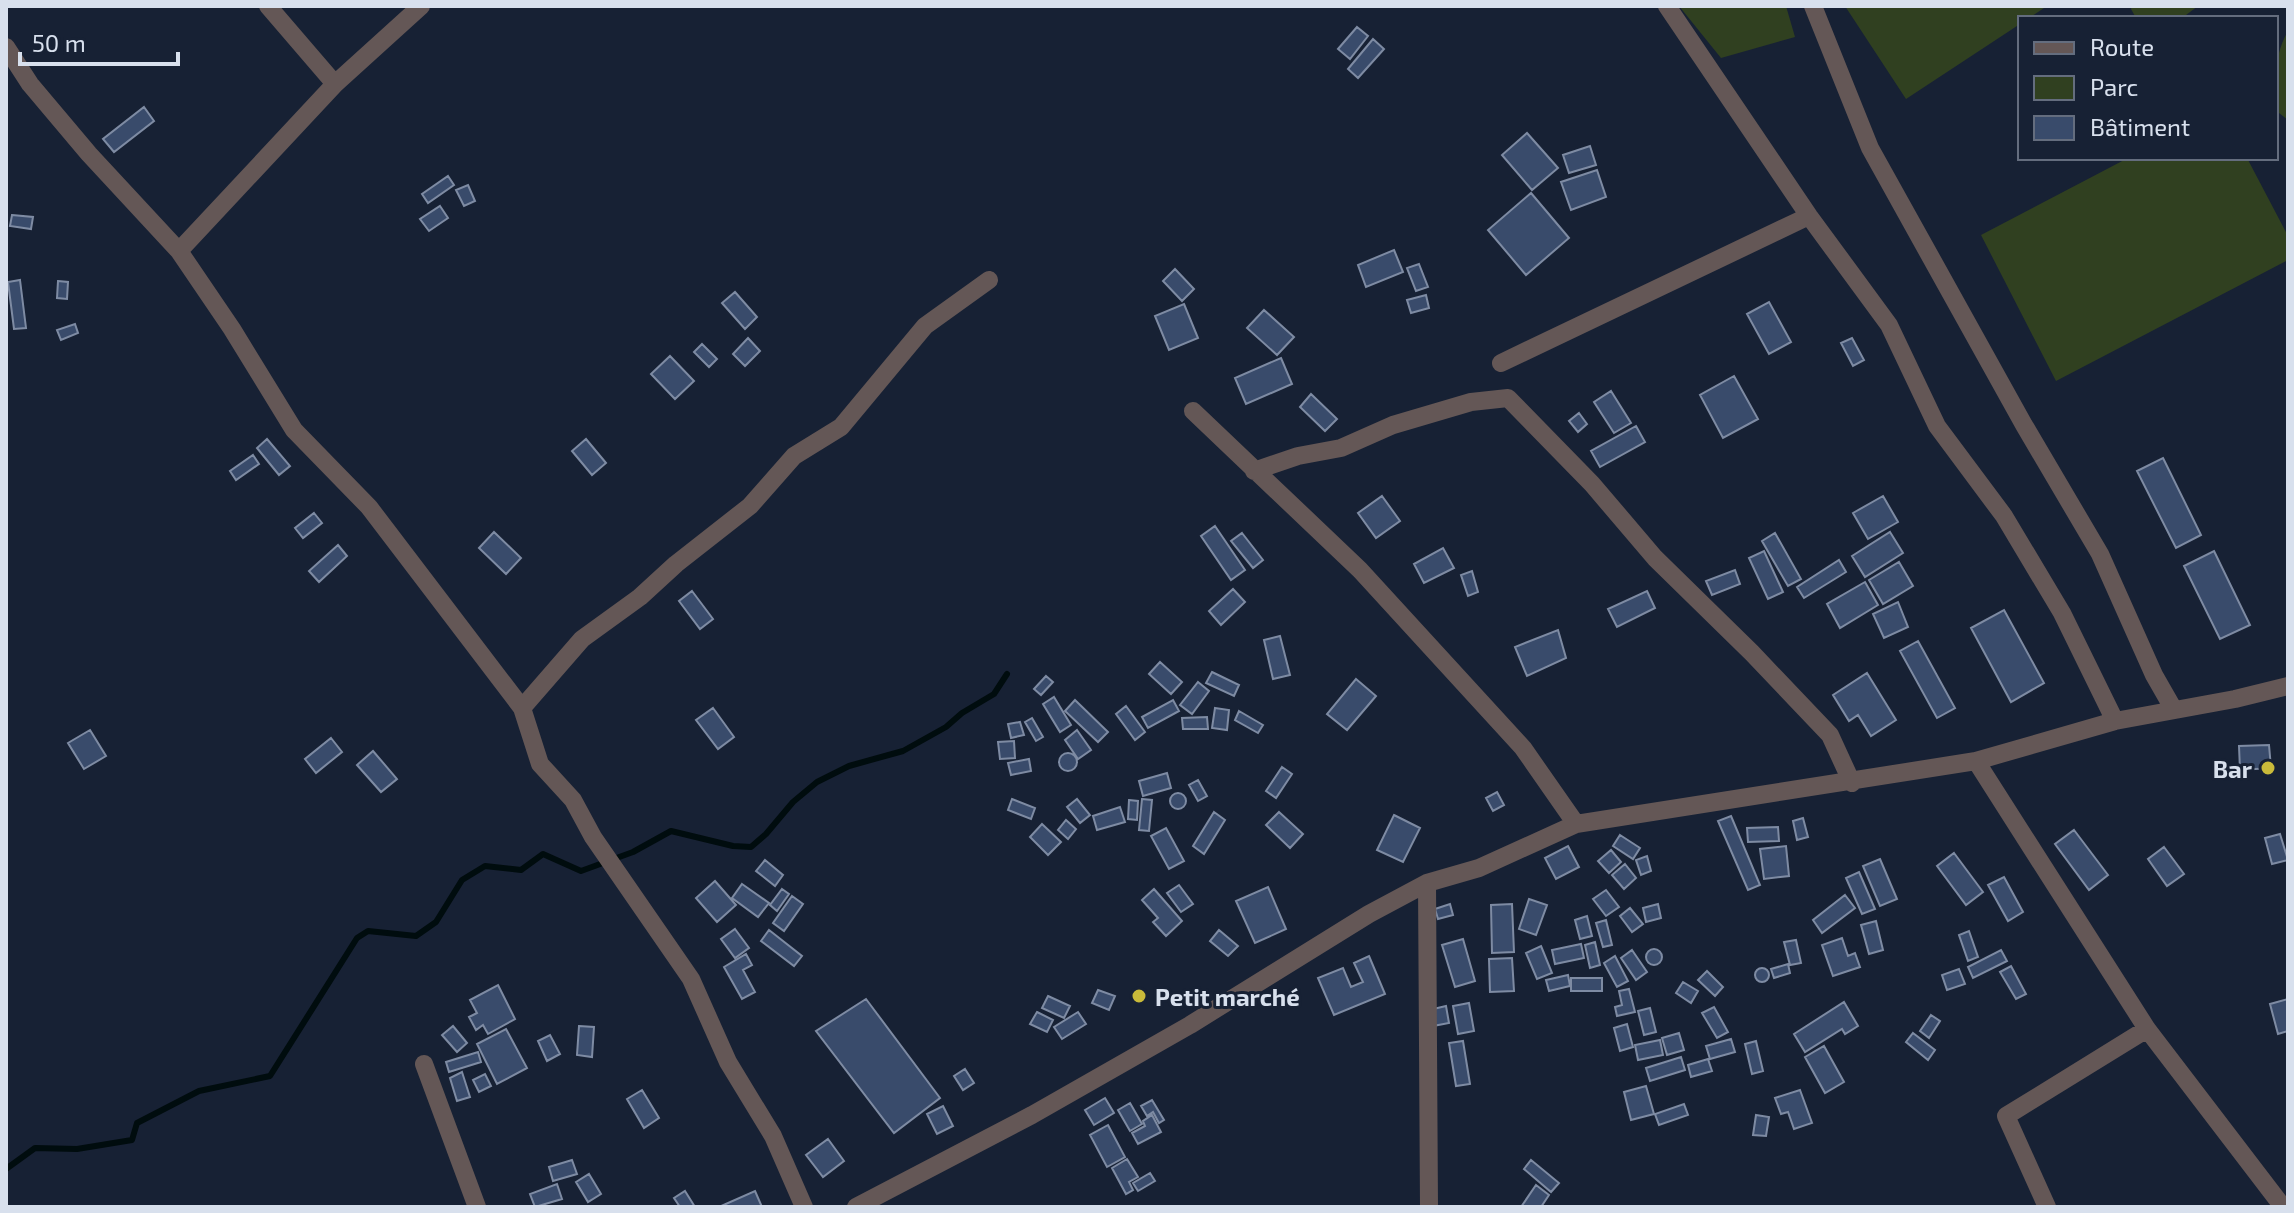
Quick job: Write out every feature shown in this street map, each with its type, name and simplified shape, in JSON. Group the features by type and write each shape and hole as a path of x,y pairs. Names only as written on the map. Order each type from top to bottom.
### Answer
{"street":[{"path":"268,6 335,84"},
{"path":"179,251 335,84 421,6"},
{"path":"1667,6 1809,216 1889,325 1937,426 2004,516 2054,601 2115,721"},
{"path":"1813,6 1870,148 2024,425 2100,554 2154,675 2174,710"},
{"path":"6,47 30,84 69,131 179,251 232,329 294,430 369,507 522,708 540,764 573,800 593,837 691,979 728,1062 773,1136 804,1207"},
{"path":"1501,363 1809,216"},
{"path":"522,708 582,639 640,597 676,564 750,506 794,456 841,427 925,326 989,280"},
{"path":"1254,471 1298,456 1341,448 1393,425 1471,402 1508,398 1592,484 1655,558 1830,735 1852,783"},
{"path":"1193,411 1360,570 1523,748 1576,824"},
{"path":"856,1207 1045,1108 1190,1025 1369,914 1427,883 1479,868 1576,824 1852,783 1976,761 2115,721 2288,686"},
{"path":"1976,761 2147,1029 2283,1207"},
{"path":"1427,883 1429,1207"},
{"path":"2047,1207 2006,1116 2147,1029"},
{"path":"424,1064 477,1207"}],"green space":[{"path":"1679,6 1786,6 1795,37 1721,58"},
{"path":"1845,6 2047,6 2032,16 2018,16 2018,25 1906,99"},
{"path":"2132,6 2198,6 2185,16 2135,16"},
{"path":"2288,31 2288,120 2279,113 2280,51"},
{"path":"2124,160 2248,160 2288,236 2288,260 2056,381 1981,235"}],"building":[{"path":"1357,27 1368,36 1350,59 1338,49"},
{"path":"1373,39 1384,49 1358,78 1348,69"},
{"path":"144,107 154,121 114,152 103,139"},
{"path":"1527,133 1558,168 1532,190 1502,155"},
{"path":"1590,146 1596,165 1569,173 1563,155"},
{"path":"1597,170 1606,197 1571,210 1561,182"},
{"path":"448,176 454,185 428,203 422,194"},
{"path":"468,185 475,201 464,206 456,190"},
{"path":"1531,193 1569,238 1526,275 1488,230"},
{"path":"440,206 448,218 429,231 420,219"},
{"path":"12,215 33,217 31,229 10,226"},
{"path":"1394,250 1403,272 1366,287 1358,265"},
{"path":"1419,264 1428,287 1416,291 1407,268"},
{"path":"1175,269 1194,289 1182,301 1163,281"},
{"path":"20,280 26,328 14,329 8,282"},
{"path":"58,281 68,282 67,299 57,298"},
{"path":"735,292 757,317 745,329 722,303"},
{"path":"1426,295 1429,308 1411,313 1407,300"},
{"path":"1769,302 1791,342 1769,354 1747,314"},
{"path":"1184,304 1198,338 1169,350 1155,316"},
{"path":"1264,310 1294,337 1277,355 1247,328"},
{"path":"75,324 78,333 61,340 57,330"},
{"path":"748,338 760,351 745,366 733,354"},
{"path":"1852,338 1864,360 1853,366 1841,343"},
{"path":"702,344 717,359 709,367 694,352"},
{"path":"670,356 694,381 675,399 651,374"},
{"path":"1281,358 1292,384 1246,404 1235,378"},
{"path":"1734,376 1758,419 1723,438 1700,395"},
{"path":"1611,391 1631,423 1614,433 1594,402"},
{"path":"1311,394 1337,419 1325,431 1300,407"},
{"path":"1579,413 1587,424 1578,432 1569,421"},
{"path":"1636,426 1645,442 1600,467 1591,451"},
{"path":"267,439 290,466 279,475 257,448"},
{"path":"586,439 606,463 592,475 572,451"},
{"path":"253,455 259,464 236,480 230,471"},
{"path":"2163,458 2201,535 2176,548 2137,471"},
{"path":"1382,496 1400,521 1376,538 1358,513"},
{"path":"1883,496 1898,522 1868,539 1853,513"},
{"path":"314,513 322,523 303,538 295,528"},
{"path":"1215,526 1245,570 1231,580 1201,536"},
{"path":"494,532 521,558 506,574 479,548"},
{"path":"1890,532 1903,553 1865,577 1852,556"},
{"path":"1242,533 1263,560 1253,568 1231,541"},
{"path":"1775,533 1801,579 1788,586 1762,541"},
{"path":"338,545 347,556 319,582 309,571"},
{"path":"1443,548 1454,568 1424,583 1414,564"},
{"path":"1764,551 1783,592 1768,599 1749,558"},
{"path":"2214,551 2250,625 2220,639 2184,566"},
{"path":"1839,560 1846,572 1804,598 1797,587"},
{"path":"1899,562 1913,586 1883,604 1869,580"},
{"path":"1735,570 1740,584 1712,595 1706,581"},
{"path":"1472,571 1478,592 1468,596 1461,575"},
{"path":"1865,582 1878,605 1840,628 1827,604"},
{"path":"1233,589 1245,602 1221,625 1209,611"},
{"path":"692,591 713,619 700,629 679,601"},
{"path":"1647,591 1655,608 1617,627 1608,609"},
{"path":"1898,602 1908,627 1884,638 1873,614"},
{"path":"2004,610 2044,683 2011,702 1971,628"},
{"path":"1558,630 1566,658 1527,676 1515,647"},
{"path":"1280,636 1290,675 1273,679 1264,640"},
{"path":"1918,641 1955,708 1937,718 1900,651"},
{"path":"1160,662 1182,682 1171,694 1149,674"},
{"path":"1212,672 1239,685 1234,696 1206,683"},
{"path":"1867,673 1896,720 1871,736 1858,715 1849,721 1833,695"},
{"path":"1046,676 1053,682 1041,695 1034,689"},
{"path":"1356,679 1376,696 1347,730 1327,714"},
{"path":"1198,682 1209,691 1192,714 1180,705"},
{"path":"1054,697 1071,725 1060,732 1043,704"},
{"path":"1075,700 1108,732 1098,742 1065,711"},
{"path":"1173,700 1179,711 1148,728 1142,717"},
{"path":"1126,706 1145,732 1135,740 1116,714"},
{"path":"713,708 734,737 718,749 696,720"},
{"path":"1215,708 1229,710 1227,730 1212,728"},
{"path":"1239,711 1263,725 1258,733 1235,720"},
{"path":"1207,717 1208,729 1183,729 1182,718"},
{"path":"1032,718 1043,737 1036,741 1025,722"},
{"path":"1020,722 1024,735 1011,738 1008,724"},
{"path":"90,730 106,756 84,769 68,743"},
{"path":"1077,730 1091,750 1078,759 1065,740"},
{"path":"331,738 342,752 316,773 305,759"},
{"path":"1014,741 1015,758 1000,759 998,742"},
{"path":"2269,745 2271,768 2240,770 2239,746"},
{"path":"373,751 397,779 381,792 357,765"},
{"path":"1068,753 1077,762 1068,771 1059,762"},
{"path":"1029,759 1031,771 1011,775 1008,763"},
{"path":"1282,767 1292,774 1276,798 1266,791"},
{"path":"1167,773 1171,788 1143,796 1139,781"},
{"path":"1198,780 1207,796 1198,801 1189,785"},
{"path":"1497,792 1504,805 1493,811 1486,798"},
{"path":"1178,793 1184,795 1184,807 1178,809 1172,807 1170,801 1172,795"},
{"path":"1012,799 1035,808 1031,819 1008,810"},
{"path":"1077,799 1090,815 1080,823 1067,807"},
{"path":"1142,799 1152,800 1149,831 1139,830"},
{"path":"1129,800 1138,801 1137,820 1128,819"},
{"path":"1120,807 1125,822 1097,830 1093,816"},
{"path":"1214,812 1225,820 1204,854 1193,846"},
{"path":"1279,812 1303,834 1290,848 1266,825"},
{"path":"1394,815 1420,828 1403,862 1377,850"},
{"path":"1731,816 1760,885 1748,890 1718,821"},
{"path":"1803,818 1808,837 1797,840 1793,821"},
{"path":"1066,820 1076,829 1068,839 1058,830"},
{"path":"1042,824 1061,842 1048,855 1030,837"},
{"path":"1778,827 1779,841 1748,842 1747,828"},
{"path":"1166,828 1184,861 1169,869 1151,836"},
{"path":"2074,830 2108,875 2089,890 2055,844"},
{"path":"2280,834 2288,860 2272,864 2265,838"},
{"path":"1620,835 1640,848 1633,859 1613,846"},
{"path":"1568,846 1579,867 1556,879 1545,858"},
{"path":"1786,846 1789,876 1764,879 1760,849"},
{"path":"2164,847 2184,874 2167,886 2148,859"},
{"path":"1611,850 1621,862 1609,873 1598,861"},
{"path":"1954,853 1983,892 1966,905 1937,866"},
{"path":"1647,856 1651,871 1641,875 1636,860"},
{"path":"1880,859 1897,899 1880,906 1863,866"},
{"path":"765,860 783,875 775,886 756,871"},
{"path":"1625,864 1636,878 1624,889 1612,875"},
{"path":"1859,872 1875,909 1862,914 1846,878"},
{"path":"2004,877 2023,912 2008,921 1988,885"},
{"path":"715,881 736,905 717,922 696,898"},
{"path":"742,884 769,903 758,917 732,898"},
{"path":"1179,885 1193,904 1181,912 1167,893"},
{"path":"1268,887 1286,929 1255,943 1236,901"},
{"path":"782,889 789,894 777,911 770,905"},
{"path":"1154,889 1182,921 1166,936 1153,922 1158,918 1142,900"},
{"path":"1606,890 1619,907 1606,916 1593,899"},
{"path":"1845,895 1855,908 1822,933 1813,920"},
{"path":"792,896 803,904 784,931 773,923"},
{"path":"1529,899 1547,905 1536,935 1519,929"},
{"path":"1450,904 1453,915 1438,919 1435,909"},
{"path":"1512,904 1514,952 1492,953 1491,905"},
{"path":"1658,904 1661,918 1646,922 1643,908"},
{"path":"1630,908 1643,924 1632,932 1620,916"},
{"path":"1587,916 1592,936 1580,939 1575,920"},
{"path":"1606,920 1612,945 1603,947 1596,923"},
{"path":"1876,921 1883,950 1869,954 1861,925"},
{"path":"735,929 749,948 735,958 721,939"},
{"path":"769,930 802,956 794,966 761,941"},
{"path":"1219,930 1238,946 1228,956 1210,941"},
{"path":"1969,931 1978,957 1968,961 1959,935"},
{"path":"1842,938 1848,956 1855,953 1860,967 1833,976 1822,945"},
{"path":"1463,939 1475,981 1455,987 1442,945"},
{"path":"1796,940 1801,963 1790,965 1784,942"},
{"path":"1595,942 1600,965 1590,968 1585,945"},
{"path":"1581,944 1584,958 1555,964 1552,950"},
{"path":"1541,946 1552,973 1537,979 1526,953"},
{"path":"1654,949 1660,951 1660,963 1654,965 1648,963 1646,957 1648,951"},
{"path":"1632,950 1647,972 1636,980 1621,958"},
{"path":"2001,950 2007,961 1973,978 1968,967"},
{"path":"746,954 752,965 743,970 755,992 742,999 724,967"},
{"path":"1369,956 1385,994 1334,1015 1318,978 1343,968 1351,987 1363,982 1354,963"},
{"path":"1615,956 1628,981 1617,987 1604,963"},
{"path":"1512,958 1514,991 1490,992 1489,959"},
{"path":"1788,964 1790,973 1774,978 1771,969"},
{"path":"2011,966 2026,994 2016,999 2000,972"},
{"path":"1762,968 1769,975 1762,982 1755,975"},
{"path":"1959,969 1965,984 1947,990 1942,975"},
{"path":"1707,971 1723,987 1715,996 1698,980"},
{"path":"1568,975 1570,986 1549,991 1546,980"},
{"path":"1571,978 1602,978 1602,991 1571,991"},
{"path":"1683,982 1698,991 1691,1003 1676,993"},
{"path":"498,985 515,1019 488,1034 483,1025 476,1030 469,1017 477,1013 470,1000"},
{"path":"1629,989 1635,1012 1617,1016 1615,1007 1622,1005 1619,991"},
{"path":"1098,990 1115,996 1109,1010 1092,1003"},
{"path":"1048,996 1070,1006 1064,1018 1042,1008"},
{"path":"866,999 940,1098 894,1133 816,1031"},
{"path":"2288,999 2288,1031 2278,1034 2270,1004"},
{"path":"1844,1002 1858,1026 1845,1034 1842,1029 1805,1052 1794,1034"},
{"path":"1469,1003 1474,1031 1458,1034 1453,1006"},
{"path":"1446,1006 1449,1023 1433,1026 1429,1010"},
{"path":"1714,1007 1728,1032 1717,1038 1702,1013"},
{"path":"1650,1008 1656,1032 1644,1035 1638,1011"},
{"path":"1037,1012 1053,1020 1047,1032 1030,1024"},
{"path":"1078,1012 1086,1024 1062,1039 1054,1027"},
{"path":"1931,1015 1940,1021 1929,1038 1920,1031"},
{"path":"1627,1024 1633,1047 1620,1051 1614,1028"},
{"path":"453,1026 467,1043 457,1052 442,1035"},
{"path":"579,1026 594,1027 592,1057 577,1055"},
{"path":"506,1029 527,1068 497,1084 477,1044"},
{"path":"1679,1033 1684,1050 1667,1055 1662,1038"},
{"path":"1913,1033 1935,1050 1928,1060 1906,1042"},
{"path":"550,1035 560,1054 547,1061 538,1041"},
{"path":"1731,1039 1735,1052 1710,1059 1706,1046"},
{"path":"1660,1040 1663,1055 1638,1060 1635,1045"},
{"path":"1463,1041 1470,1084 1456,1086 1449,1043"},
{"path":"1756,1041 1763,1071 1752,1074 1745,1044"},
{"path":"1824,1046 1844,1082 1825,1093 1805,1057"},
{"path":"478,1052 481,1062 449,1072 446,1062"},
{"path":"1681,1057 1685,1070 1650,1081 1646,1068"},
{"path":"1708,1059 1712,1071 1691,1077 1688,1065"},
{"path":"965,1069 974,1083 963,1090 954,1076"},
{"path":"462,1072 470,1097 457,1101 450,1078"},
{"path":"485,1074 491,1086 479,1092 473,1080"},
{"path":"1646,1086 1654,1114 1631,1120 1624,1092"},
{"path":"642,1090 659,1118 644,1128 627,1099"},
{"path":"1800,1090 1812,1123 1794,1129 1788,1112 1781,1114 1775,1098"},
{"path":"1105,1098 1114,1113 1094,1125 1085,1110"},
{"path":"1152,1100 1164,1120 1159,1123 1153,1112 1147,1116 1141,1106"},
{"path":"1130,1103 1142,1124 1130,1131 1118,1110"},
{"path":"1684,1104 1688,1115 1659,1125 1655,1114"},
{"path":"943,1106 953,1126 937,1134 927,1114"},
{"path":"1152,1115 1161,1132 1138,1144 1132,1133 1145,1126 1143,1121"},
{"path":"1756,1115 1769,1117 1766,1136 1753,1135"},
{"path":"1108,1125 1125,1157 1107,1167 1090,1135"},
{"path":"828,1139 844,1161 823,1177 806,1155"},
{"path":"1127,1159 1138,1177 1129,1182 1133,1190 1126,1194 1112,1168"},
{"path":"572,1160 577,1174 553,1181 549,1167"},
{"path":"1531,1160 1559,1183 1551,1192 1524,1169"},
{"path":"1150,1173 1155,1181 1138,1191 1133,1183"},
{"path":"589,1174 601,1194 588,1202 576,1182"},
{"path":"557,1184 562,1199 535,1207 530,1194"},
{"path":"1536,1185 1549,1195 1541,1207 1521,1207"},
{"path":"685,1191 695,1207 680,1207 674,1198"},
{"path":"755,1191 762,1207 719,1207"}],"waterway":[{"path":"6,1169 35,1148 77,1149 132,1140 137,1123 199,1091 270,1076 357,938 368,931 416,936 436,922 462,880 485,866 521,870 543,854 581,871 633,852 671,831 733,846 751,847 793,802 817,782 849,766 903,751 946,727 962,713 994,694 1007,674"}],"place":[{"name":"Bar","path":"2268,768"},
{"name":"Petit marché","path":"1139,996"}]}
